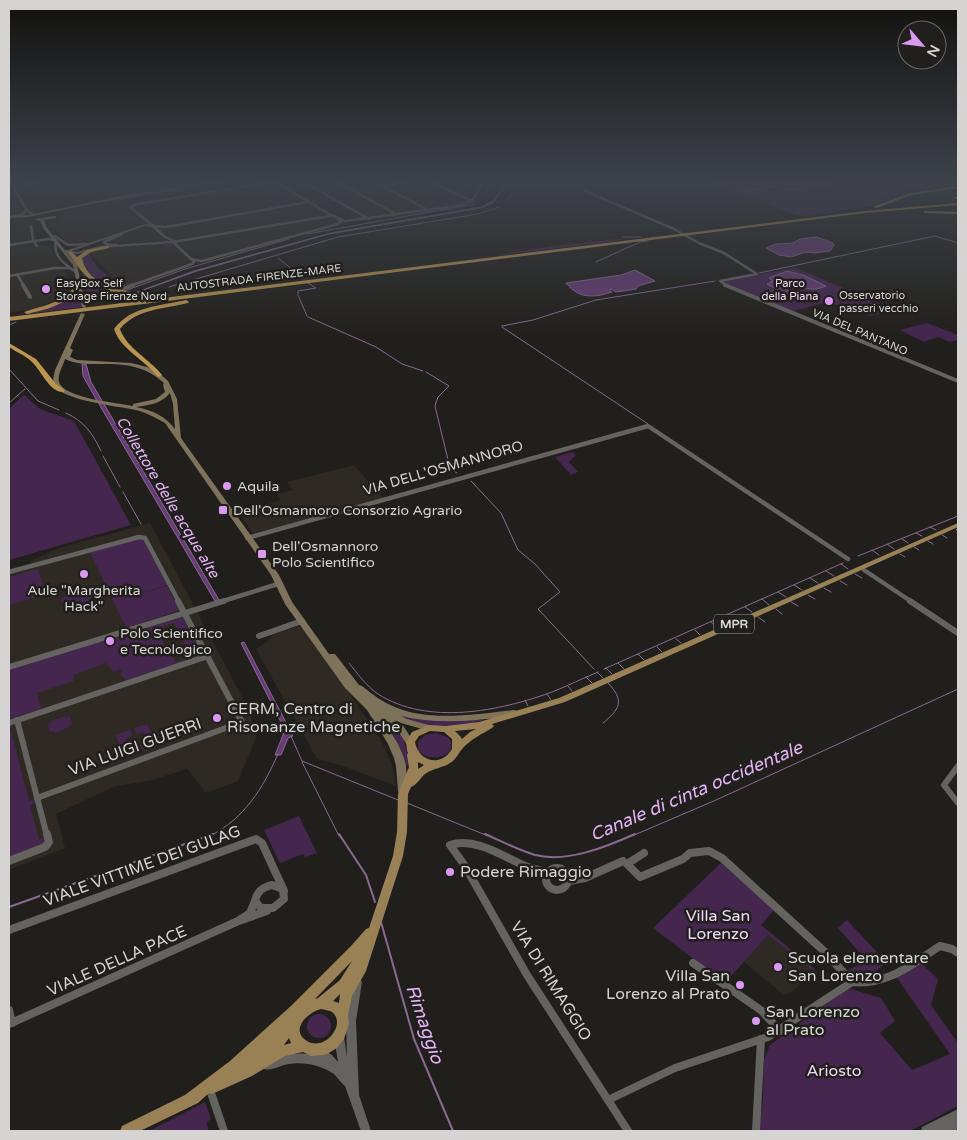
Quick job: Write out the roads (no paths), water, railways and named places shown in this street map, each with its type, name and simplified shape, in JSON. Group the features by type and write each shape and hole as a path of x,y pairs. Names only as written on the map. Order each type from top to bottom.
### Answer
{"highway":[{"name":"AUTOSTRADA FIRENZE-MARE","path":"311,281 684,233"},
{"name":"AUTOSTRADA FIRENZE-MARE","path":"9,318 696,233"},
{"path":"80,262 80,256 86,252 107,247"},
{"path":"67,252 80,262 93,280 118,291 139,295 160,295 311,281"},
{"path":"159,375 118,333 117,329 123,322 150,310 250,290 311,281"},
{"path":"9,318 55,304 72,294 79,285"},
{"path":"9,345 25,353 36,362 54,385 62,391"}],"main road":[{"path":"51,233 80,271 85,299 84,310 67,356 76,362"},
{"path":"67,252 78,274 84,310 58,375 56,383 62,391 75,397 89,400 122,404 142,404 158,401 166,395 166,383"},
{"path":"58,375 64,365 76,362 143,366 159,375 174,396 180,439"},
{"path":"122,404 147,410 159,416 180,439 246,537 248,544 270,577 278,584 288,602 348,686 368,706 390,739 398,755 401,768 403,798 402,832 398,856 360,971 346,995 342,1015 343,1026 339,1037 328,1047 282,1051 248,1072 127,1131"},
{"name":"MPR","path":"446,730 480,725 562,700 958,524"},
{"path":"284,593 292,600 356,688 372,704 404,721 446,730 455,735 458,747 451,758 422,770 403,798"},
{"name":"MPR","path":"348,675 364,693 377,702 406,713 437,719 464,720 519,714"},
{"path":"368,706 401,728 410,743 414,767 403,798"},
{"name":"MPR","path":"458,747 477,732 519,714"},
{"path":"410,743 418,732 430,728"},
{"path":"412,755 424,762 436,763"},
{"path":"190,1099 220,1078 256,1048 336,969 374,925"},
{"path":"321,1003 344,984 355,969 368,943"},
{"path":"206,1091 258,1059 278,1042 309,1006 321,1003 331,1005 342,1015"},
{"path":"296,1019 294,1034 308,1048"}],"street":[{"path":"32,233 37,246"},
{"path":"59,259 67,252 126,233"},
{"path":"159,233 166,240"},
{"path":"177,246 181,243 231,233"},
{"path":"191,259 206,260 304,233"},
{"name":"VIA DEL PANTANO","path":"682,233 724,253 757,274 720,281 724,284 958,381"},
{"path":"122,234 104,243 124,245"},
{"path":"55,238 54,249 59,259 78,274"},
{"path":"9,245 55,238 72,245 97,242"},
{"path":"67,252 166,240 194,240"},
{"path":"85,299 118,291 146,279 192,264 194,262 172,241"},
{"path":"9,276 55,268 62,266 62,263"},
{"path":"55,268 71,268"},
{"path":"18,274 30,297"},
{"name":"VIA DELL'OSMANNORO","path":"246,537 648,426 848,559"},
{"path":"9,572 139,537 146,539 208,656 9,723"},
{"path":"862,568 958,633"},
{"path":"9,667 278,584"},
{"path":"259,636 302,622"},
{"name":"VIA LUIGI GUERRI","path":"37,798 242,722 208,656"},
{"path":"9,861 45,848 50,842 17,720"},
{"path":"958,766 944,785 958,804"},
{"name":"VIALE VITTIME DEI GULAG","path":"9,930 256,839 262,843 284,891"},
{"name":"VIA DI RIMAGGIO","path":"548,872 528,867 468,843 457,842 450,845 465,866 527,975 628,1131"},
{"path":"644,853 627,864 640,877 683,859 690,853 704,850 713,852 825,952 852,982 865,984 881,982 940,946 952,949 958,954"},
{"path":"569,881 568,874 562,870 554,869 548,872 546,881 554,888 562,888 569,881 585,878 623,861"},
{"path":"268,885 278,886 284,891 282,902 274,908 264,909 258,906 256,901 257,893 268,885"},
{"name":"VIALE DELLA PACE","path":"236,922 250,913 256,901"},
{"name":"VIALE DELLA PACE","path":"10,1024 236,922 274,908"},
{"path":"693,963 762,1011 780,1031"},
{"path":"354,1097 350,1021 360,971"},
{"path":"608,1100 675,1068 780,1031 811,1008 852,982"},
{"path":"9,1010 10,1024"},
{"path":"339,1037 343,1063 366,1131"},
{"path":"756,1131 761,1039"},
{"path":"308,1048 328,1059 349,1083"},
{"path":"248,1072 275,1062 299,1057 321,1061 338,1071"},
{"path":"206,1091 224,1131"},
{"path":"927,1131 958,1114"},
{"path":"943,1131 958,1123"}],"waterway":[{"path":"307,234 311,233"},
{"path":"169,287 338,237 361,233"},
{"path":"759,273 935,236 958,243"},
{"path":"623,237 641,237"},
{"path":"124,291 185,269 289,239"},
{"path":"596,262 640,242 648,241"},
{"path":"278,258 304,279"},
{"path":"502,326 533,320 596,300 715,281"},
{"path":"298,294 298,291 316,288 308,283"},
{"path":"298,295 307,316"},
{"path":"308,317 376,347 402,364 423,371"},
{"path":"9,325 16,322"},
{"path":"502,327 648,424"},
{"path":"9,369 38,401 59,410"},
{"path":"426,372 449,386 438,397 435,406 449,464 452,470 457,473"},
{"path":"9,403 25,389"},
{"path":"66,413 78,420 87,429 101,451"},
{"path":"103,456 120,487"},
{"path":"471,481 501,513 518,550 535,564 560,592 538,609 594,669"},
{"path":"123,492 141,524"},
{"path":"930,527 958,516"},
{"path":"887,544 930,527"},
{"path":"930,527 936,530"},
{"path":"916,533 922,536"},
{"path":"942,535 947,538"},
{"path":"902,539 908,543"},
{"path":"928,541 933,544"},
{"path":"872,550 887,544"},
{"path":"887,544 894,549"},
{"path":"914,547 919,550"},
{"path":"858,556 872,550"},
{"path":"872,550 879,555"},
{"path":"900,554 905,557"},
{"path":"728,614 843,563"},
{"path":"841,564 848,569"},
{"path":"826,571 834,576"},
{"path":"855,574 862,578"},
{"path":"810,578 818,583"},
{"path":"840,581 847,585"},
{"path":"794,585 802,590"},
{"path":"824,588 831,592"},
{"path":"778,592 786,597"},
{"path":"808,595 815,599"},
{"path":"762,599 769,605"},
{"path":"791,602 798,606"},
{"path":"745,607 752,612"},
{"path":"776,609 782,614"},
{"path":"606,668 728,614"},
{"path":"728,614 735,620"},
{"path":"758,617 765,622"},
{"path":"711,622 718,627"},
{"path":"695,630 700,635"},
{"path":"676,639 681,643"},
{"path":"657,647 662,652"},
{"path":"638,654 644,660"},
{"path":"349,663 366,684 378,694 398,704 419,710 464,712 525,701"},
{"path":"618,663 624,669"},
{"path":"606,668 612,674"},
{"path":"586,677 597,672"},
{"path":"597,672 603,678"},
{"path":"525,701 586,677"},
{"path":"586,677 592,683"},
{"path":"603,723 617,709 618,704 617,695 608,683"},
{"path":"568,686 572,691"},
{"name":"Canale di cinta occidentale","path":"632,836 716,800 958,689"},
{"path":"547,694 551,700"},
{"path":"525,701 528,706"},
{"name":"Canale di cinta occidentale","path":"291,736 302,761 398,800"},
{"path":"210,836 233,820 252,801 266,779 278,754"},
{"name":"Rimaggio","path":"302,762 339,836"},
{"name":"Canale di cinta occidentale","path":"407,803 488,836"},
{"path":"9,907 213,834"},
{"name":"Rimaggio","path":"339,834 366,875 375,902"},
{"name":"Canale di cinta occidentale","path":"485,834 529,853 547,857 560,857 586,852 635,834"},
{"name":"Rimaggio","path":"381,922 414,1039 453,1131"}],"place":[{"name":"EasyBox Self Storage Firenze Nord","path":"46,289"},
{"name":"Osservatorio passeri vecchio","path":"829,301"},
{"name":"Aquila","path":"227,486"},
{"name":"Dell'Osmannoro Consorzio Agrario","path":"223,510"},
{"name":"Dell'Osmannoro Polo Scientifico","path":"262,554"},
{"name":"Aule \"Margherita Hack\"","path":"84,574"},
{"name":"Polo Scientifico e Tecnologico","path":"110,641"},
{"name":"CERM, Centro di Risonanze Magnetiche","path":"217,718"},
{"name":"Podere Rimaggio","path":"450,872"},
{"name":"Scuola elementare San Lorenzo","path":"778,967"},
{"name":"Villa San Lorenzo al Prato","path":"740,985"},
{"name":"San Lorenzo al Prato","path":"756,1021"}],"park label":[{"name":"Parco della Piana","path":"790,289"},
{"name":"Villa San Lorenzo","path":"718,925"},
{"name":"Ariosto","path":"834,1071"}],"water label":[{"name":"Collettore delle acque alte","path":"168,497"}]}
